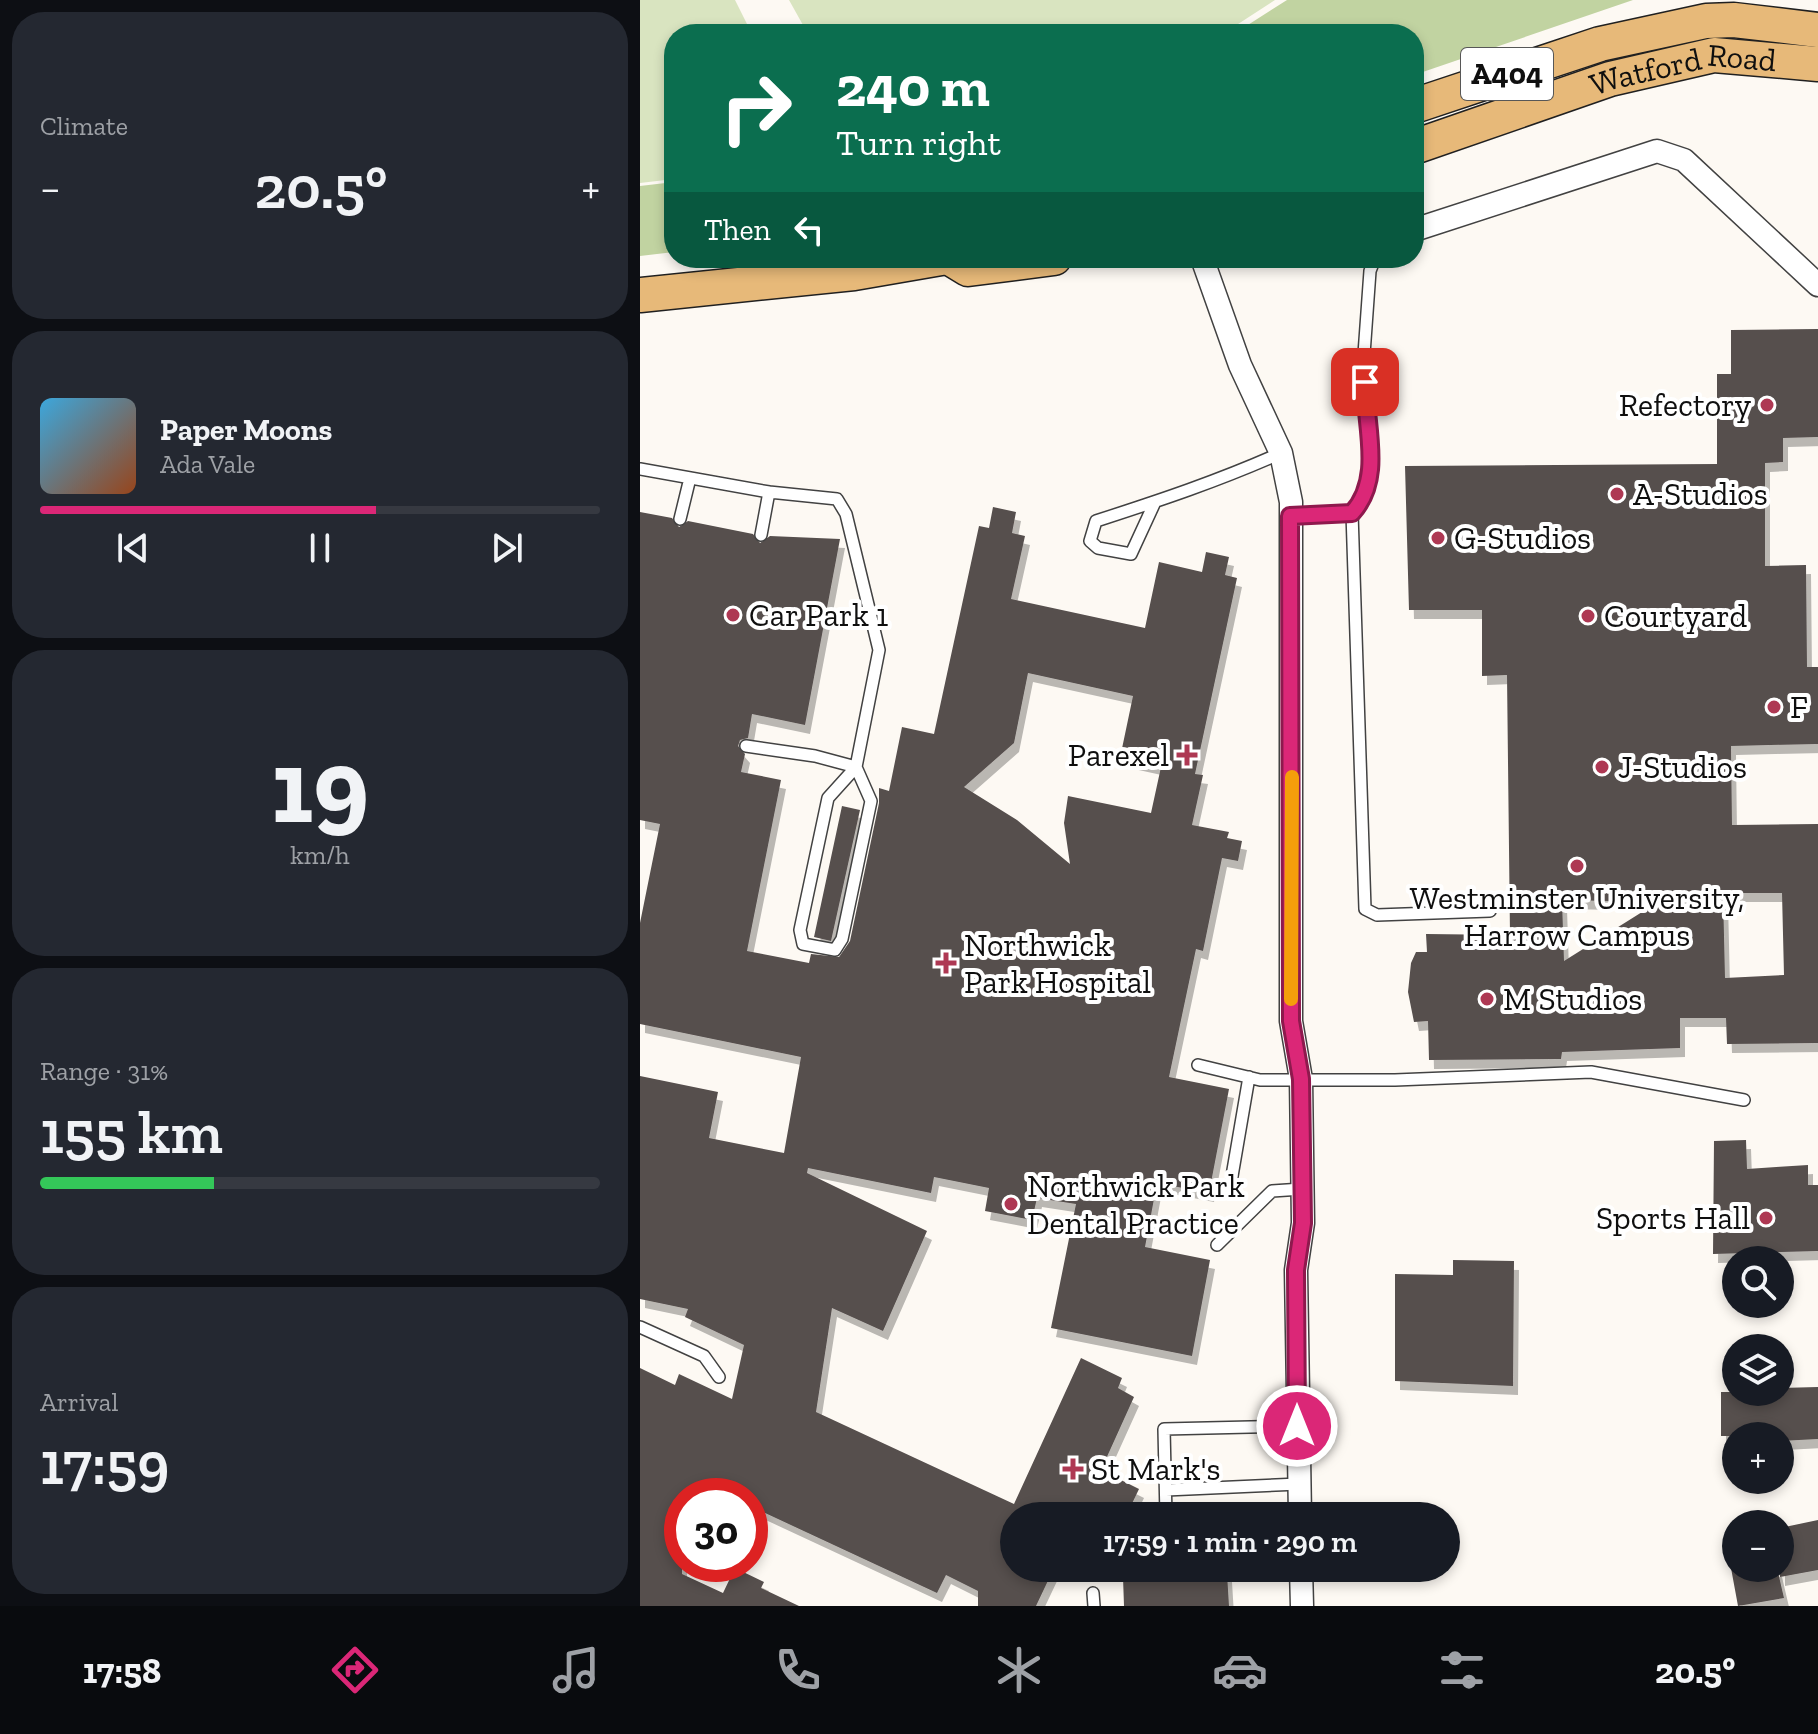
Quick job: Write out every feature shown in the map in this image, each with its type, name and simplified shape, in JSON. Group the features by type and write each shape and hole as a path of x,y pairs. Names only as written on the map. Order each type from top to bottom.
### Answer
{"main road":[{"name":"Watford Road","path":"1424,103 1600,44 1706,21 1734,20 1818,30"},
{"name":"Watford Road","path":"1424,144 1610,79 1714,55 1818,64"},
{"path":"640,295 883,268"}],"street":[{"path":"1424,227 1657,151 1684,160 1818,285"},
{"path":"1206,268 1240,365 1281,453 1289,482 1291,1021 1301,1079 1303,1223 1296,1270 1300,1502"},
{"path":"1301,1582 1302,1606"}],"lane":[{"path":"1371,268 1364,354 1371,474 1368,489 1352,513 1365,909 1377,915 1490,911"},
{"path":"1155,502 1131,554 1098,548 1090,541 1096,521 1155,502 1200,489 1281,453"},
{"path":"640,469 769,492 837,499 846,514 879,650 856,767 828,798 800,930 803,944 835,950 842,939 871,801 856,767"},
{"path":"680,519 690,478"},
{"path":"761,535 769,492"},
{"path":"1290,516 1352,513"},
{"path":"746,746 815,756 856,767"},
{"path":"1198,1065 1249,1077 1301,1079 1395,1080 1591,1072 1744,1100"},
{"path":"1232,1176 1249,1077"},
{"path":"1217,1245 1272,1191 1302,1189"},
{"path":"640,1327 704,1356 719,1377"},
{"path":"1166,1502 1164,1429 1297,1426"},
{"path":"1166,1490 1299,1484"}],"green space":[{"path":"640,0 735,0 747,24 664,24 664,180 640,183"},
{"path":"789,0 1275,0 1238,24 802,24"},
{"path":"1287,0 1633,0 1424,72 1424,24 1249,24"},
{"path":"664,183 664,253 640,256 640,186"}],"building":[{"path":"1818,329 1818,437 1783,438 1783,462 1765,463 1765,566 1806,565 1807,667 1818,667 1818,744 1731,746 1732,825 1818,824 1818,1043 1727,1044 1726,1018 1680,1018 1680,1048 1562,1052 1561,1059 1429,1060 1428,1021 1414,1022 1408,992 1411,963 1416,952 1427,952 1426,934 1510,935 1507,675 1482,676 1482,610 1409,610 1405,466 1717,464 1717,374 1731,374 1731,330","holes":["1723,893 1782,893 1784,975 1725,978","1562,900 1658,902 1564,961"]},
{"name":"Northwick Park Hospital","path":"993,507 1016,512 1012,533 1025,536 1011,599 1145,628 1159,562 1202,572 1206,552 1229,557 1225,575 1237,578 1195,774 1203,775 1192,825 1229,832 1227,838 1242,841 1238,861 1222,858 1203,951 1196,949 1169,1077 1229,1089 1209,1193 1157,1183 1145,1247 1210,1260 1192,1356 1051,1328 1076,1204 1037,1198 1032,1220 985,1211 989,1188 934,1177 931,1193 808,1168 807,1173 927,1231 883,1331 832,1308 816,1412 1010,1502 1000,1502 1000,1582 1047,1582 1036,1606 978,1606 978,1591 946,1575 937,1593 768,1514 768,1478 664,1478 664,1582 699,1582 723,1593 728,1582 764,1582 761,1588 799,1606 640,1606 640,1368 675,1385 679,1374 732,1399 744,1345 685,1317 688,1309 640,1299 640,1076 718,1092 709,1138 784,1153 801,1057 640,1024 640,923 660,824 640,820 640,512 672,518 679,527 688,521 753,534 760,543 770,536 840,539 805,725 752,714 748,738 740,740 738,746 745,754 741,772 781,780 747,951 809,963 811,954 839,957 850,941 879,803 879,788 889,791 902,727 934,734 979,526 989,528","holes":["1028,673 1133,696 1120,758 1161,767 1151,813 1068,796 1064,823 1070,864 1017,820 964,787 1014,743"]},
{"path":"842,806 860,810 831,941 814,937"},
{"name":"Sports Hall","path":"1746,1140 1747,1169 1808,1165 1808,1185 1818,1185 1818,1251 1794,1252 1794,1246 1722,1246 1722,1254 1713,1254 1714,1141"},
{"path":"1453,1260 1514,1261 1513,1386 1395,1381 1395,1274 1453,1275"},
{"name":"Northwick Park Hospital","path":"1081,1358 1122,1378 1118,1388 1134,1397 1101,1470 1139,1489 1133,1502 1015,1502"},
{"path":"1818,1387 1818,1439 1794,1440 1794,1422 1722,1422 1721,1436 1721,1392 1722,1406 1794,1406 1794,1388"},
{"path":"1818,1520 1818,1570 1794,1574 1794,1525"},
{"path":"1123,1582 1228,1582 1229,1606 1124,1606"},
{"path":"1734,1582 1780,1582 1784,1598 1738,1606"}],"slow traffic":[{"path":"1291,999 1292,777"}],"place":[{"name":"Refectory","path":"1767,405"},
{"name":"A-Studios","path":"1617,494"},
{"name":"G-Studios","path":"1438,538"},
{"name":"Car Park 1","path":"733,615"},
{"name":"Courtyard","path":"1588,616"},
{"name":"F","path":"1774,707"},
{"name":"Parexel","path":"1187,755"},
{"name":"J-Studios","path":"1602,767"},
{"name":"Westminster University, Harrow Campus","path":"1577,866"},
{"name":"Northwick Park Hospital","path":"946,963"},
{"name":"M Studios","path":"1487,999"},
{"name":"Northwick Park Dental Practice","path":"1011,1204"},
{"name":"Sports Hall","path":"1766,1218"},
{"name":"St Mark's","path":"1073,1469"}],"route":[{"path":"1297,1426 1296,1270 1303,1223 1301,1079 1291,1021 1290,516 1352,513 1360,504 1371,474 1365,382"}]}
